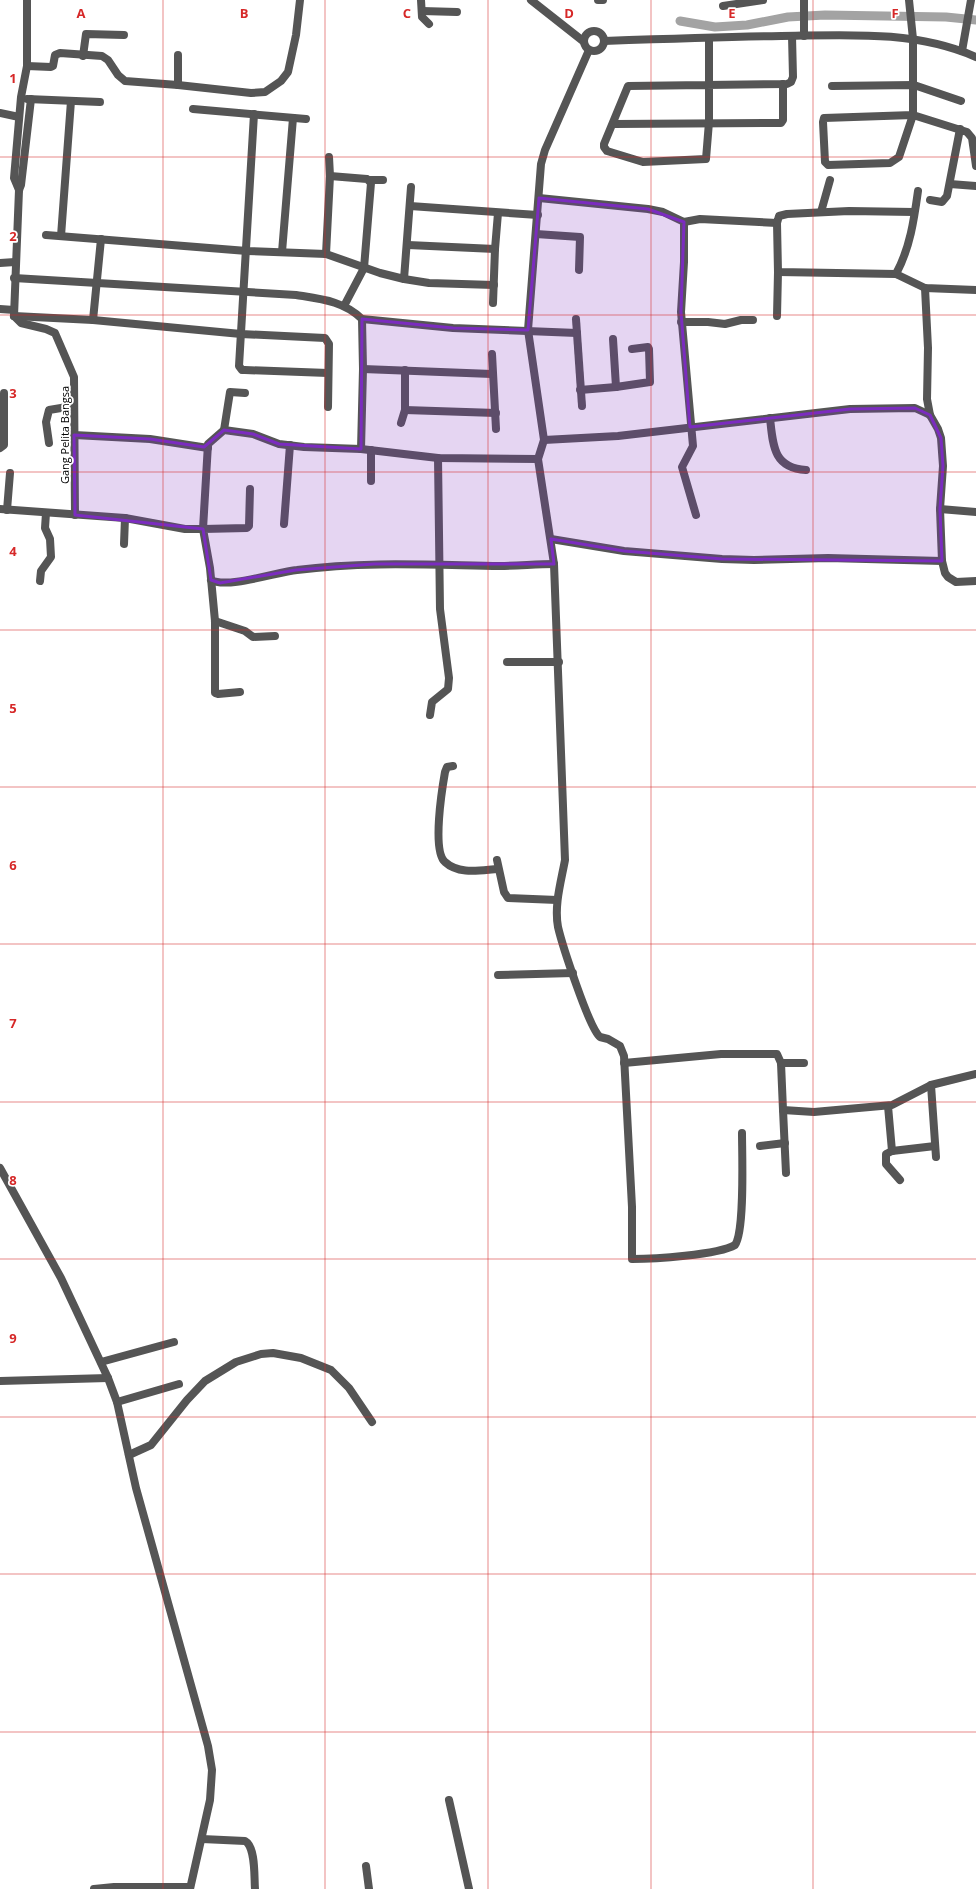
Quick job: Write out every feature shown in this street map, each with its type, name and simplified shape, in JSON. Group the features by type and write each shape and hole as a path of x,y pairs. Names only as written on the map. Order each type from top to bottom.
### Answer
{"street":[{"path":"19,190 14,178 21,97 27,66 27,0"},
{"path":"27,66 51,67 53,66 55,55 60,53 83,56 102,56 108,60 118,75 125,82 178,85 259,93 265,92 284,77 291,65 300,0"},
{"path":"421,0 422,17 428,24"},
{"path":"531,0 583,41 586,48 589,50 599,50 604,41 602,34 596,31 589,32 583,41"},
{"path":"598,0 603,0"},
{"path":"723,6 763,0"},
{"path":"804,0 804,36"},
{"path":"962,51 972,1"},
{"path":"910,3 913,39 913,115 899,157 890,163 828,165 825,162 824,118 913,115 967,132 972,138 976,166"},
{"path":"422,11 457,12"},
{"path":"83,56 86,34 124,35"},
{"path":"604,41 792,36 880,36 913,39 962,51 976,57"},
{"path":"709,38 708,86 709,122 706,159 643,162 607,151 604,144 614,124 628,86 708,86 783,84 791,82 793,77 792,36"},
{"path":"589,50 545,150 541,164 528,330 544,440 538,459 552,539 559,662 565,860 557,900 558,926 594,1031 600,1038 608,1039 620,1046 624,1056 632,1206 632,1259 652,1259 714,1251 735,1245 738,1241 741,1207 742,1133"},
{"path":"178,54 178,85"},
{"path":"614,124 709,122 781,123 783,120 783,84"},
{"path":"832,86 914,85 961,101"},
{"path":"21,97 32,99 100,102"},
{"path":"14,313 14,278 19,190 21,185 32,99"},
{"path":"61,236 70,101"},
{"path":"193,109 306,119"},
{"path":"0,113 19,117"},
{"path":"254,114 239,366 242,370 328,373"},
{"path":"282,252 293,118"},
{"path":"930,200 942,202 945,200 950,184 960,129"},
{"path":"326,254 330,176 329,157"},
{"path":"330,176 383,180"},
{"path":"344,306 364,268 370,180"},
{"path":"821,212 830,180"},
{"path":"950,184 976,186"},
{"path":"404,279 408,245 411,187"},
{"path":"896,274 903,261 909,242 918,191"},
{"path":"539,198 663,212 684,222 700,219 777,223"},
{"path":"410,206 538,215"},
{"path":"777,316 777,223 779,216 782,214 849,211 914,212"},
{"path":"494,303 495,249 498,213"},
{"path":"684,222 681,322 693,446 682,468 696,515"},
{"path":"536,234 580,237 579,270"},
{"path":"46,235 247,251 326,254 364,268 404,279 429,283 494,285"},
{"path":"93,320 98,283 101,239"},
{"path":"408,245 495,249"},
{"path":"0,263 15,262"},
{"path":"778,272 896,274 925,288 976,290"},
{"path":"14,278 296,295 334,302 344,306 362,319 453,328 577,333"},
{"path":"925,288 928,348 927,399 930,415 941,438 943,466 940,508 942,561 945,572 951,580 964,582 976,581"},
{"path":"0,309 14,313 241,334 325,338 329,344 328,407"},
{"name":"Gang Pelita Bangsa","path":"14,313 21,323 46,329 56,335 74,377 73,406 75,515"},
{"path":"360,449 363,369 362,319"},
{"path":"576,319 582,406"},
{"path":"681,322 708,322 725,324 741,320 753,320"},
{"path":"613,339 616,388"},
{"path":"580,390 616,388 650,382 649,349 632,349"},
{"path":"492,354 496,429"},
{"path":"363,369 492,374"},
{"path":"401,423 404,410 405,370"},
{"path":"240,692 218,694 215,692 215,621 211,580 203,529 208,444 224,430 230,392 244,393"},
{"path":"0,448 4,445 4,393"},
{"path":"49,443 46,422 49,410 73,406"},
{"path":"544,440 618,436 850,410 915,408 930,415"},
{"path":"404,410 496,413"},
{"path":"770,418 773,444 780,460 787,466 806,470"},
{"path":"224,430 253,434 278,444 290,446 360,449 438,458 538,459"},
{"path":"74,435 150,439 208,448"},
{"path":"284,524 290,446"},
{"path":"370,481 371,450"},
{"path":"430,715 432,702 447,691 449,678 440,609 438,458"},
{"path":"10,473 3,509 125,518 185,529 247,528 249,526 250,489"},
{"path":"940,508 976,512"},
{"path":"40,581 41,571 51,557 50,539 44,528 46,513"},
{"path":"124,544 125,518"},
{"path":"552,539 624,552 722,559 754,560 828,558 942,561"},
{"path":"211,580 220,583 235,582 296,570 374,564 554,564"},
{"path":"215,621 245,631 253,637 275,636"},
{"path":"507,662 559,662"},
{"path":"454,766 447,767 440,799 440,855 444,862 466,871 498,869"},
{"path":"497,860 504,892 508,898 557,900"},
{"path":"498,975 573,973"},
{"path":"624,1063 721,1054 777,1054 781,1063 786,1173"},
{"path":"781,1063 804,1063"},
{"path":"783,1110 814,1112 888,1106 931,1085 976,1074"},
{"path":"931,1085 936,1156"},
{"path":"888,1106 892,1151"},
{"path":"760,1146 785,1143"},
{"path":"900,1180 886,1164 886,1154 892,1151 935,1146"},
{"path":"0,1168 61,1278 102,1362 117,1402 136,1488 208,1746 212,1770 202,1839 190,1888 114,1887 94,1889"},
{"path":"102,1362 174,1342"},
{"path":"129,1455 151,1445 187,1400 205,1381 236,1362 261,1354 273,1353 301,1358 331,1370 349,1388 372,1422"},
{"path":"0,1381 108,1378"},
{"path":"117,1402 179,1384"},
{"path":"449,1800 469,1889"},
{"path":"202,1839 245,1841 249,1843 252,1851 255,1889"},
{"path":"366,1866 369,1889"}],"highlighted area":[{"path":"539,198 648,209 684,222 681,312 690,427 850,409 915,408 930,415 941,438 943,466 940,509 942,561 722,559 624,551 551,539 554,564 374,564 296,570 220,583 211,580 203,529 75,515 74,435 150,439 204,447 224,430 253,434 279,444 361,449 362,319 453,328 528,330"}],"waterway":[{"path":"680,21 715,27 747,25 788,17 825,15 946,17 976,20"}]}
